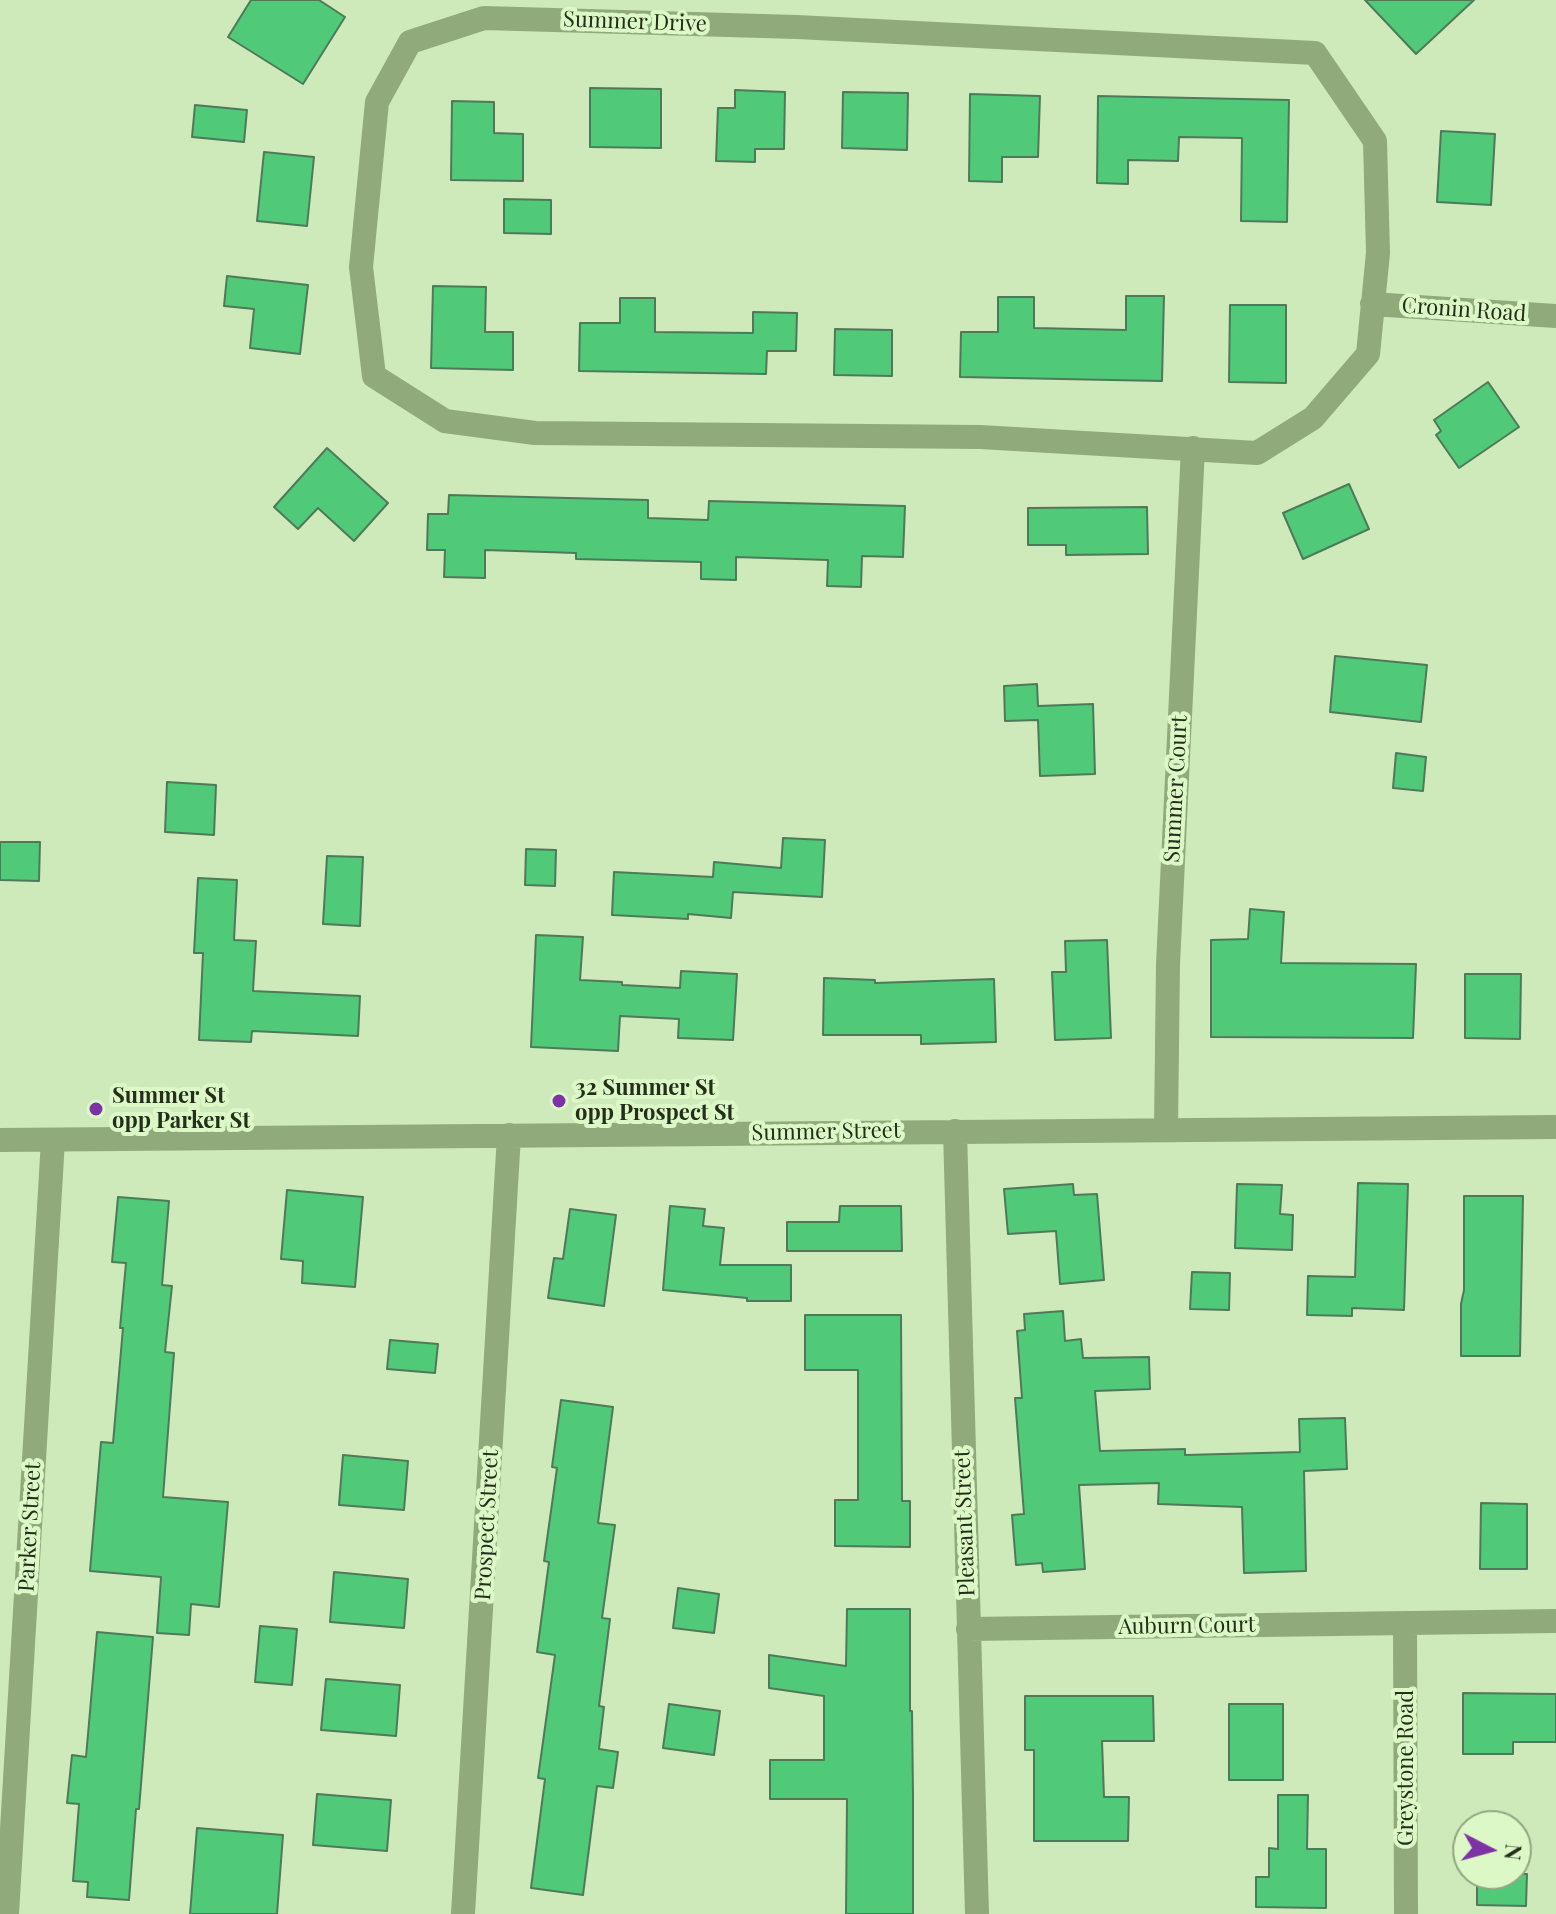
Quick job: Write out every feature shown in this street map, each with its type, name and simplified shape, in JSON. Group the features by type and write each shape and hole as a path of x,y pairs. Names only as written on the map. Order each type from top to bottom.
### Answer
{"street":[{"name":"Summer Drive","path":"484,18 812,28 1315,53 1375,141 1378,253 1368,354 1313,418 1257,453 1193,448 980,437 535,433 445,421 374,376 361,267 377,102 410,42 484,18"},
{"name":"Cronin Road","path":"1372,304 1556,316"},
{"name":"Summer Court","path":"1166,1129 1168,948 1193,448"},
{"name":"Summer Street","path":"0,1140 1556,1127"},
{"name":"Pleasant Street","path":"955,1131 977,1914"},
{"name":"Prospect Street","path":"463,1914 509,1135"},
{"name":"Parker Street","path":"7,1914 53,1140"},
{"name":"Auburn Court","path":"968,1629 1556,1621"},
{"name":"Greystone Road","path":"1405,1623 1406,1914"}],"building":[{"path":"251,0 319,0 345,17 303,84 228,37"},
{"path":"1365,0 1474,0 1416,54"},
{"path":"590,88 661,89 661,148 590,147"},
{"path":"735,90 785,92 784,149 755,149 755,162 716,161 718,108 735,108"},
{"path":"843,92 908,93 907,150 842,148"},
{"path":"970,94 1040,96 1038,157 1002,157 1002,182 969,181"},
{"path":"1098,96 1289,100 1287,222 1241,221 1242,138 1179,137 1178,161 1128,160 1128,184 1097,183"},
{"path":"452,101 494,102 494,133 523,134 523,181 451,180"},
{"path":"195,105 247,110 244,142 192,137"},
{"path":"1441,131 1495,134 1491,205 1437,202"},
{"path":"264,152 314,157 307,226 257,221"},
{"path":"504,199 551,200 551,234 504,233"},
{"path":"227,276 308,285 300,354 250,348 254,309 224,306"},
{"path":"433,286 486,287 485,332 513,332 513,370 431,368"},
{"path":"1126,296 1164,296 1162,381 960,377 961,332 998,332 998,297 1034,297 1034,328 1126,330"},
{"path":"620,298 655,298 655,332 753,333 753,312 797,313 796,351 767,351 766,374 579,371 580,323 620,323"},
{"path":"1230,305 1286,305 1286,383 1229,382"},
{"path":"835,329 892,330 892,376 834,375"},
{"path":"1488,382 1519,427 1459,468 1436,435 1441,431 1434,420"},
{"path":"327,448 388,503 354,541 318,508 298,529 274,507"},
{"path":"1349,484 1369,529 1303,559 1283,513"},
{"path":"449,495 648,500 648,518 708,520 709,501 905,506 903,557 862,556 861,587 827,586 828,560 736,557 736,580 701,579 701,562 576,559 576,553 485,550 485,578 444,577 445,550 427,550 428,514 448,514"},
{"path":"1147,507 1148,554 1066,555 1066,545 1028,545 1028,508"},
{"path":"1335,656 1427,665 1421,722 1330,712"},
{"path":"1037,684 1038,706 1093,704 1095,774 1040,776 1038,720 1005,721 1004,686"},
{"path":"1396,753 1426,757 1423,791 1393,788"},
{"path":"167,782 216,785 214,835 165,832"},
{"path":"783,838 825,840 822,897 733,892 731,918 688,914 688,919 612,915 614,872 713,877 714,862 781,868"},
{"path":"0,842 40,842 39,881 0,880"},
{"path":"526,849 556,850 555,886 525,885"},
{"path":"327,856 363,857 360,926 323,924"},
{"path":"198,878 237,880 234,940 256,941 253,991 360,996 358,1036 252,1031 251,1042 199,1040 203,953 194,953"},
{"path":"1250,909 1284,912 1281,963 1416,964 1413,1038 1211,1037 1211,940 1248,939"},
{"path":"536,935 583,937 580,980 680,988 681,971 737,974 733,1040 678,1038 679,1019 620,1016 618,1051 531,1047"},
{"path":"1107,940 1111,1038 1055,1040 1052,972 1066,972 1065,941"},
{"path":"1465,974 1521,974 1520,1039 1465,1038"},
{"path":"824,978 875,980 875,983 994,979 996,1042 921,1044 921,1035 823,1035"},
{"path":"1358,1183 1408,1184 1404,1310 1352,1308 1352,1316 1307,1315 1308,1276 1355,1277"},
{"path":"1073,1184 1074,1195 1097,1194 1104,1280 1060,1284 1056,1231 1008,1234 1004,1189"},
{"path":"1237,1184 1282,1185 1280,1214 1293,1215 1292,1250 1235,1248"},
{"path":"287,1190 363,1197 355,1287 302,1283 303,1261 281,1259"},
{"path":"1464,1196 1523,1196 1520,1356 1461,1356"},
{"path":"118,1197 169,1201 162,1285 172,1286 165,1352 174,1353 163,1497 228,1502 219,1607 191,1604 189,1635 157,1633 161,1577 90,1571 101,1442 113,1443 123,1328 120,1328 126,1263 112,1262"},
{"path":"670,1206 705,1209 703,1226 724,1228 720,1265 791,1265 791,1301 747,1301 747,1298 663,1290"},
{"path":"840,1206 901,1206 902,1251 787,1251 787,1222 839,1222"},
{"path":"570,1209 616,1215 604,1306 548,1298 554,1258 563,1259"},
{"path":"1192,1272 1230,1273 1229,1310 1190,1309"},
{"path":"1063,1311 1065,1341 1081,1339 1083,1358 1149,1357 1150,1389 1095,1391 1100,1451 1185,1449 1185,1455 1300,1452 1299,1419 1345,1418 1347,1469 1304,1471 1306,1571 1244,1573 1242,1507 1158,1504 1159,1483 1079,1485 1085,1569 1043,1572 1042,1563 1016,1565 1012,1515 1024,1514 1015,1398 1022,1398 1017,1331 1025,1330 1024,1314"},
{"path":"805,1315 901,1315 902,1501 910,1501 910,1547 835,1546 835,1500 858,1500 858,1370 805,1370"},
{"path":"390,1340 438,1344 435,1373 387,1369"},
{"path":"561,1400 613,1407 598,1523 615,1525 602,1618 610,1619 599,1706 604,1707 599,1749 618,1752 613,1788 597,1786 583,1895 531,1888 545,1779 538,1778 555,1655 537,1652 549,1562 544,1561 557,1468 552,1467"},
{"path":"343,1455 408,1461 404,1510 339,1505"},
{"path":"1481,1503 1527,1504 1527,1569 1480,1569"},
{"path":"334,1572 408,1579 404,1628 330,1622"},
{"path":"678,1588 719,1594 714,1633 673,1628"},
{"path":"847,1609 910,1609 913,1914 846,1914 847,1799 770,1799 770,1760 824,1760 824,1696 769,1688 769,1655 846,1666"},
{"path":"260,1626 297,1629 292,1685 255,1682"},
{"path":"97,1632 153,1637 129,1900 87,1897 88,1882 73,1881 79,1804 67,1803 72,1755 86,1757"},
{"path":"326,1679 400,1685 396,1736 321,1730"},
{"path":"1463,1693 1556,1694 1556,1742 1513,1742 1513,1754 1463,1754"},
{"path":"1025,1696 1153,1696 1154,1741 1102,1741 1104,1797 1129,1797 1128,1841 1034,1841 1034,1750 1025,1750"},
{"path":"669,1704 720,1711 714,1755 663,1748"},
{"path":"1229,1704 1283,1704 1283,1780 1229,1780"},
{"path":"317,1794 391,1800 387,1851 313,1845"},
{"path":"1278,1795 1308,1795 1307,1849 1326,1849 1326,1908 1256,1907 1256,1877 1269,1877 1269,1848 1278,1849"},
{"path":"197,1828 283,1835 277,1914 190,1914"},
{"path":"1477,1890 1526,1890 1526,1906 1477,1905"}],"place":[{"name":"32 Summer St opp Prospect St","path":"559,1101"},
{"name":"Summer St opp Parker St","path":"96,1109"}]}
